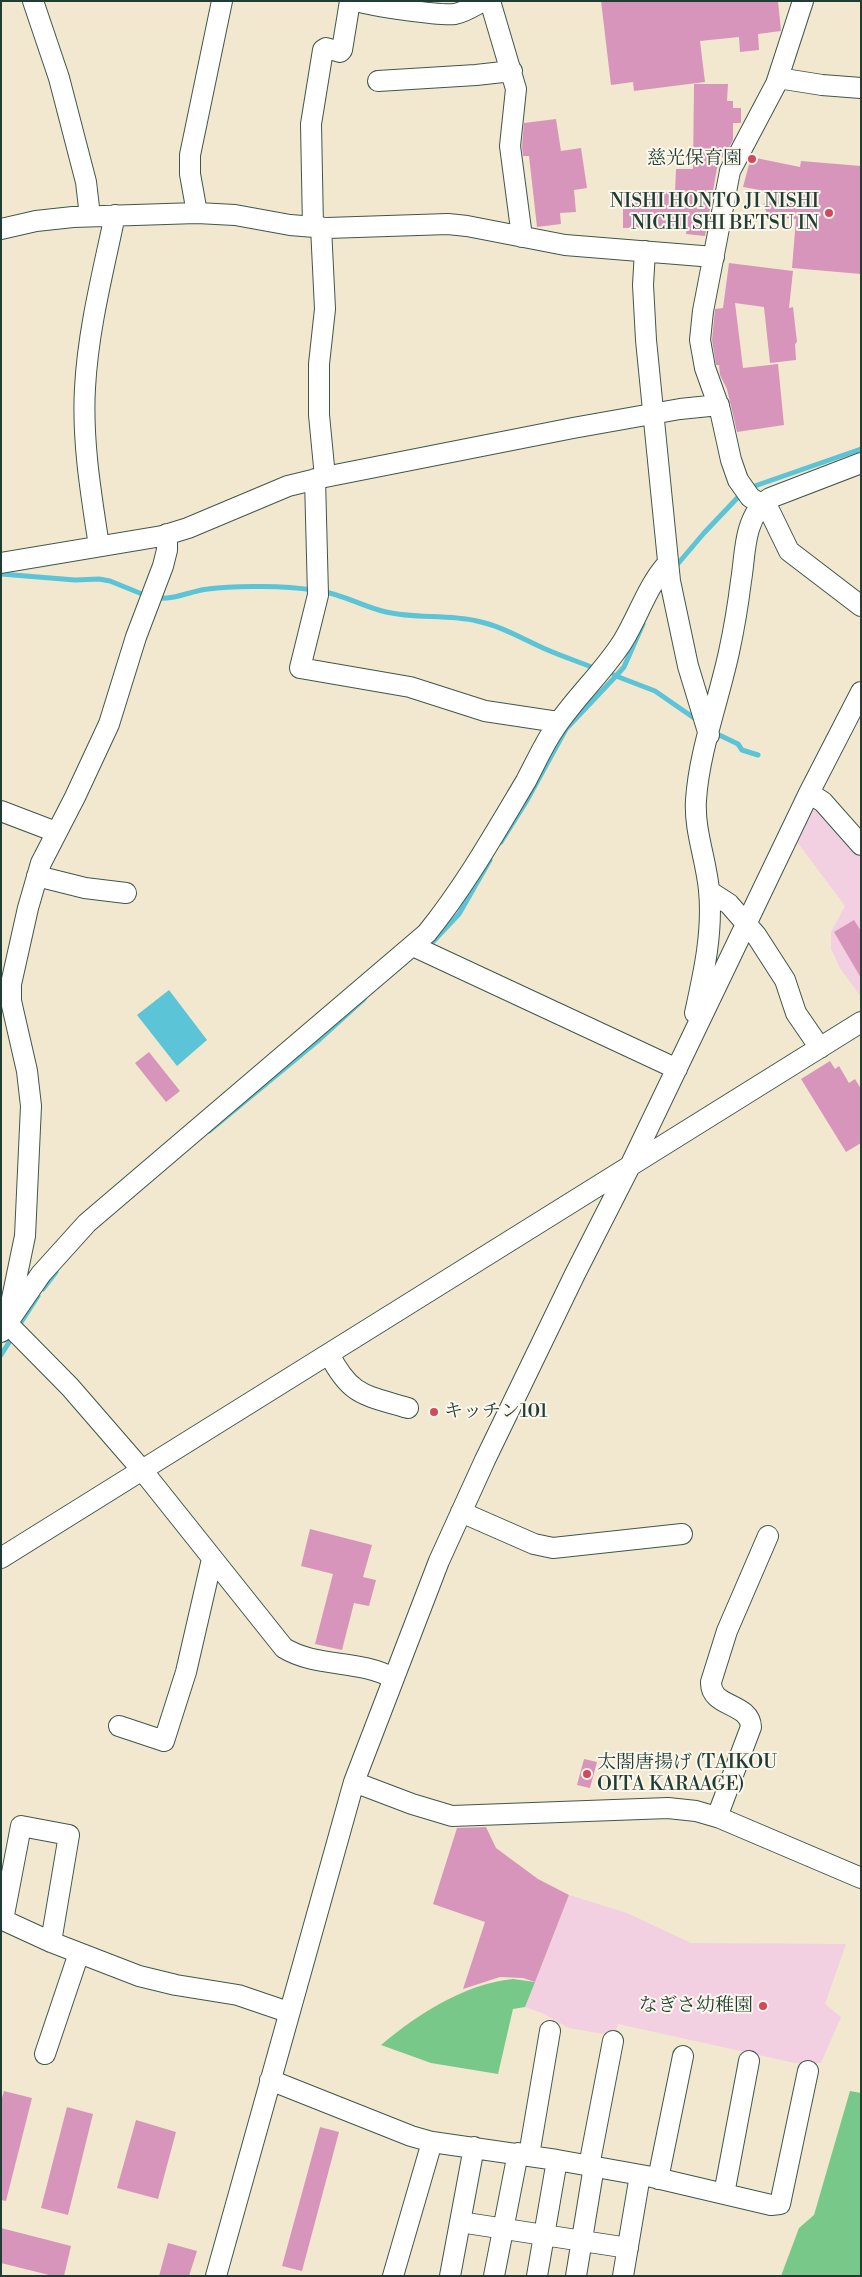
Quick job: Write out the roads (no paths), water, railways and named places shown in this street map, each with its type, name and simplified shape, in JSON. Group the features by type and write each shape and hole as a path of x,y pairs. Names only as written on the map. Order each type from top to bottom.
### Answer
{"street":[{"path":"32,1 59,78 86,182 90,216"},
{"path":"197,213 190,174 190,155 222,1"},
{"path":"350,1 342,50 340,52 326,48 323,50 314,98 310,138 324,309 320,364 318,595 300,668 410,687 485,711 558,722"},
{"path":"357,1 373,5 449,14 465,11 484,1"},
{"path":"490,1 512,71 516,93 510,146 522,237"},
{"path":"803,1 778,78 768,102 730,171 700,331 705,368 718,405 738,480 750,497 769,510 789,552 861,606"},
{"path":"378,81 512,71"},
{"path":"778,78 815,84 861,88"},
{"path":"1,229 41,220 90,216 197,213 235,215 290,225 317,227 440,223 467,226 565,245 714,258"},
{"path":"99,546 87,458 85,386 94,321 115,216"},
{"path":"645,251 644,318 668,563 682,640 709,736"},
{"path":"1,564 168,534 281,488 320,478 654,414 718,405"},
{"path":"689,1044 708,946 709,891 696,811 697,788 729,650 750,526 761,505 774,495 861,463"},
{"path":"8,1326 25,1236 31,1106 28,1076 10,992 28,908 37,876 45,853 75,797 111,719 136,637 163,566 168,534"},
{"path":"8,1326 41,1274 88,1222 427,933 461,888 558,722 613,656 654,582 668,563"},
{"path":"216,2276 288,2012 354,1782 393,1678 461,1512 809,793 861,692"},
{"path":"809,793 823,802 861,845"},
{"path":"1,811 56,832"},
{"path":"37,876 85,888 126,893"},
{"path":"709,891 729,904 747,923 785,980 796,1013 820,1048"},
{"path":"413,946 677,1069"},
{"path":"1,1558 861,1022"},
{"path":"8,1326 70,1387 142,1470 284,1648 297,1655 314,1659 368,1667 393,1678"},
{"path":"329,1354 342,1378 353,1388 363,1394 408,1408"},
{"path":"461,1512 534,1544 553,1548 682,1534"},
{"path":"717,1817 751,1727 751,1722 744,1712 717,1698 711,1687 711,1682 728,1631 768,1536"},
{"path":"118,1726 164,1741 186,1672 212,1558"},
{"path":"354,1782 412,1804 452,1816 668,1808 696,1811 717,1817 861,1878"},
{"path":"52,1942 69,1834 22,1826 2,1920 52,1942 79,1953 157,1981 238,1995 288,2012"},
{"path":"45,2054 79,1953"},
{"path":"494,2276 503,2229 523,2154 550,2031"},
{"path":"576,2276 613,2041"},
{"path":"623,2276 628,2248 683,2056"},
{"path":"724,2194 749,2061"},
{"path":"270,2080 411,2136 432,2142 523,2154 592,2166 771,2205 780,2204 808,2071"},
{"path":"393,2276 432,2142"},
{"path":"450,2276 474,2147"},
{"path":"537,2276 558,2160"},
{"path":"460,2222 628,2248"}],"water":[{"path":"169,990 207,1040 177,1066 137,1015"}],"waterway":[{"path":"749,488 861,449"},
{"path":"676,566 742,493"},
{"path":"1,574 75,580 99,579 110,581 147,596"},
{"path":"156,598 170,598 201,590 232,587 275,587 313,590"},
{"path":"321,591 386,612 466,619 486,623 597,669"},
{"path":"614,675 616,676 624,667 643,624"},
{"path":"501,842 526,802 566,729 616,676 655,691 697,720"},
{"path":"713,732 738,744 742,750 758,755"},
{"path":"427,948 459,914 490,860"},
{"path":"209,1131 320,1039 364,999"},
{"path":"43,1289 56,1272"},
{"path":"18,1327 38,1296"},
{"path":"1,1355 13,1336"}],"place":[{"name":"慈光保育園","path":"752,159"},
{"name":"NISHI HONTO JI NISHI NICHI SHI BETSU IN","path":"829,213"},
{"name":"キッチン101","path":"434,1412"},
{"name":"太閤唐揚げ (TAIKOU OITA KARAAGE)","path":"587,1774"},
{"name":"なぎさ幼稚園","path":"763,2006"}]}
